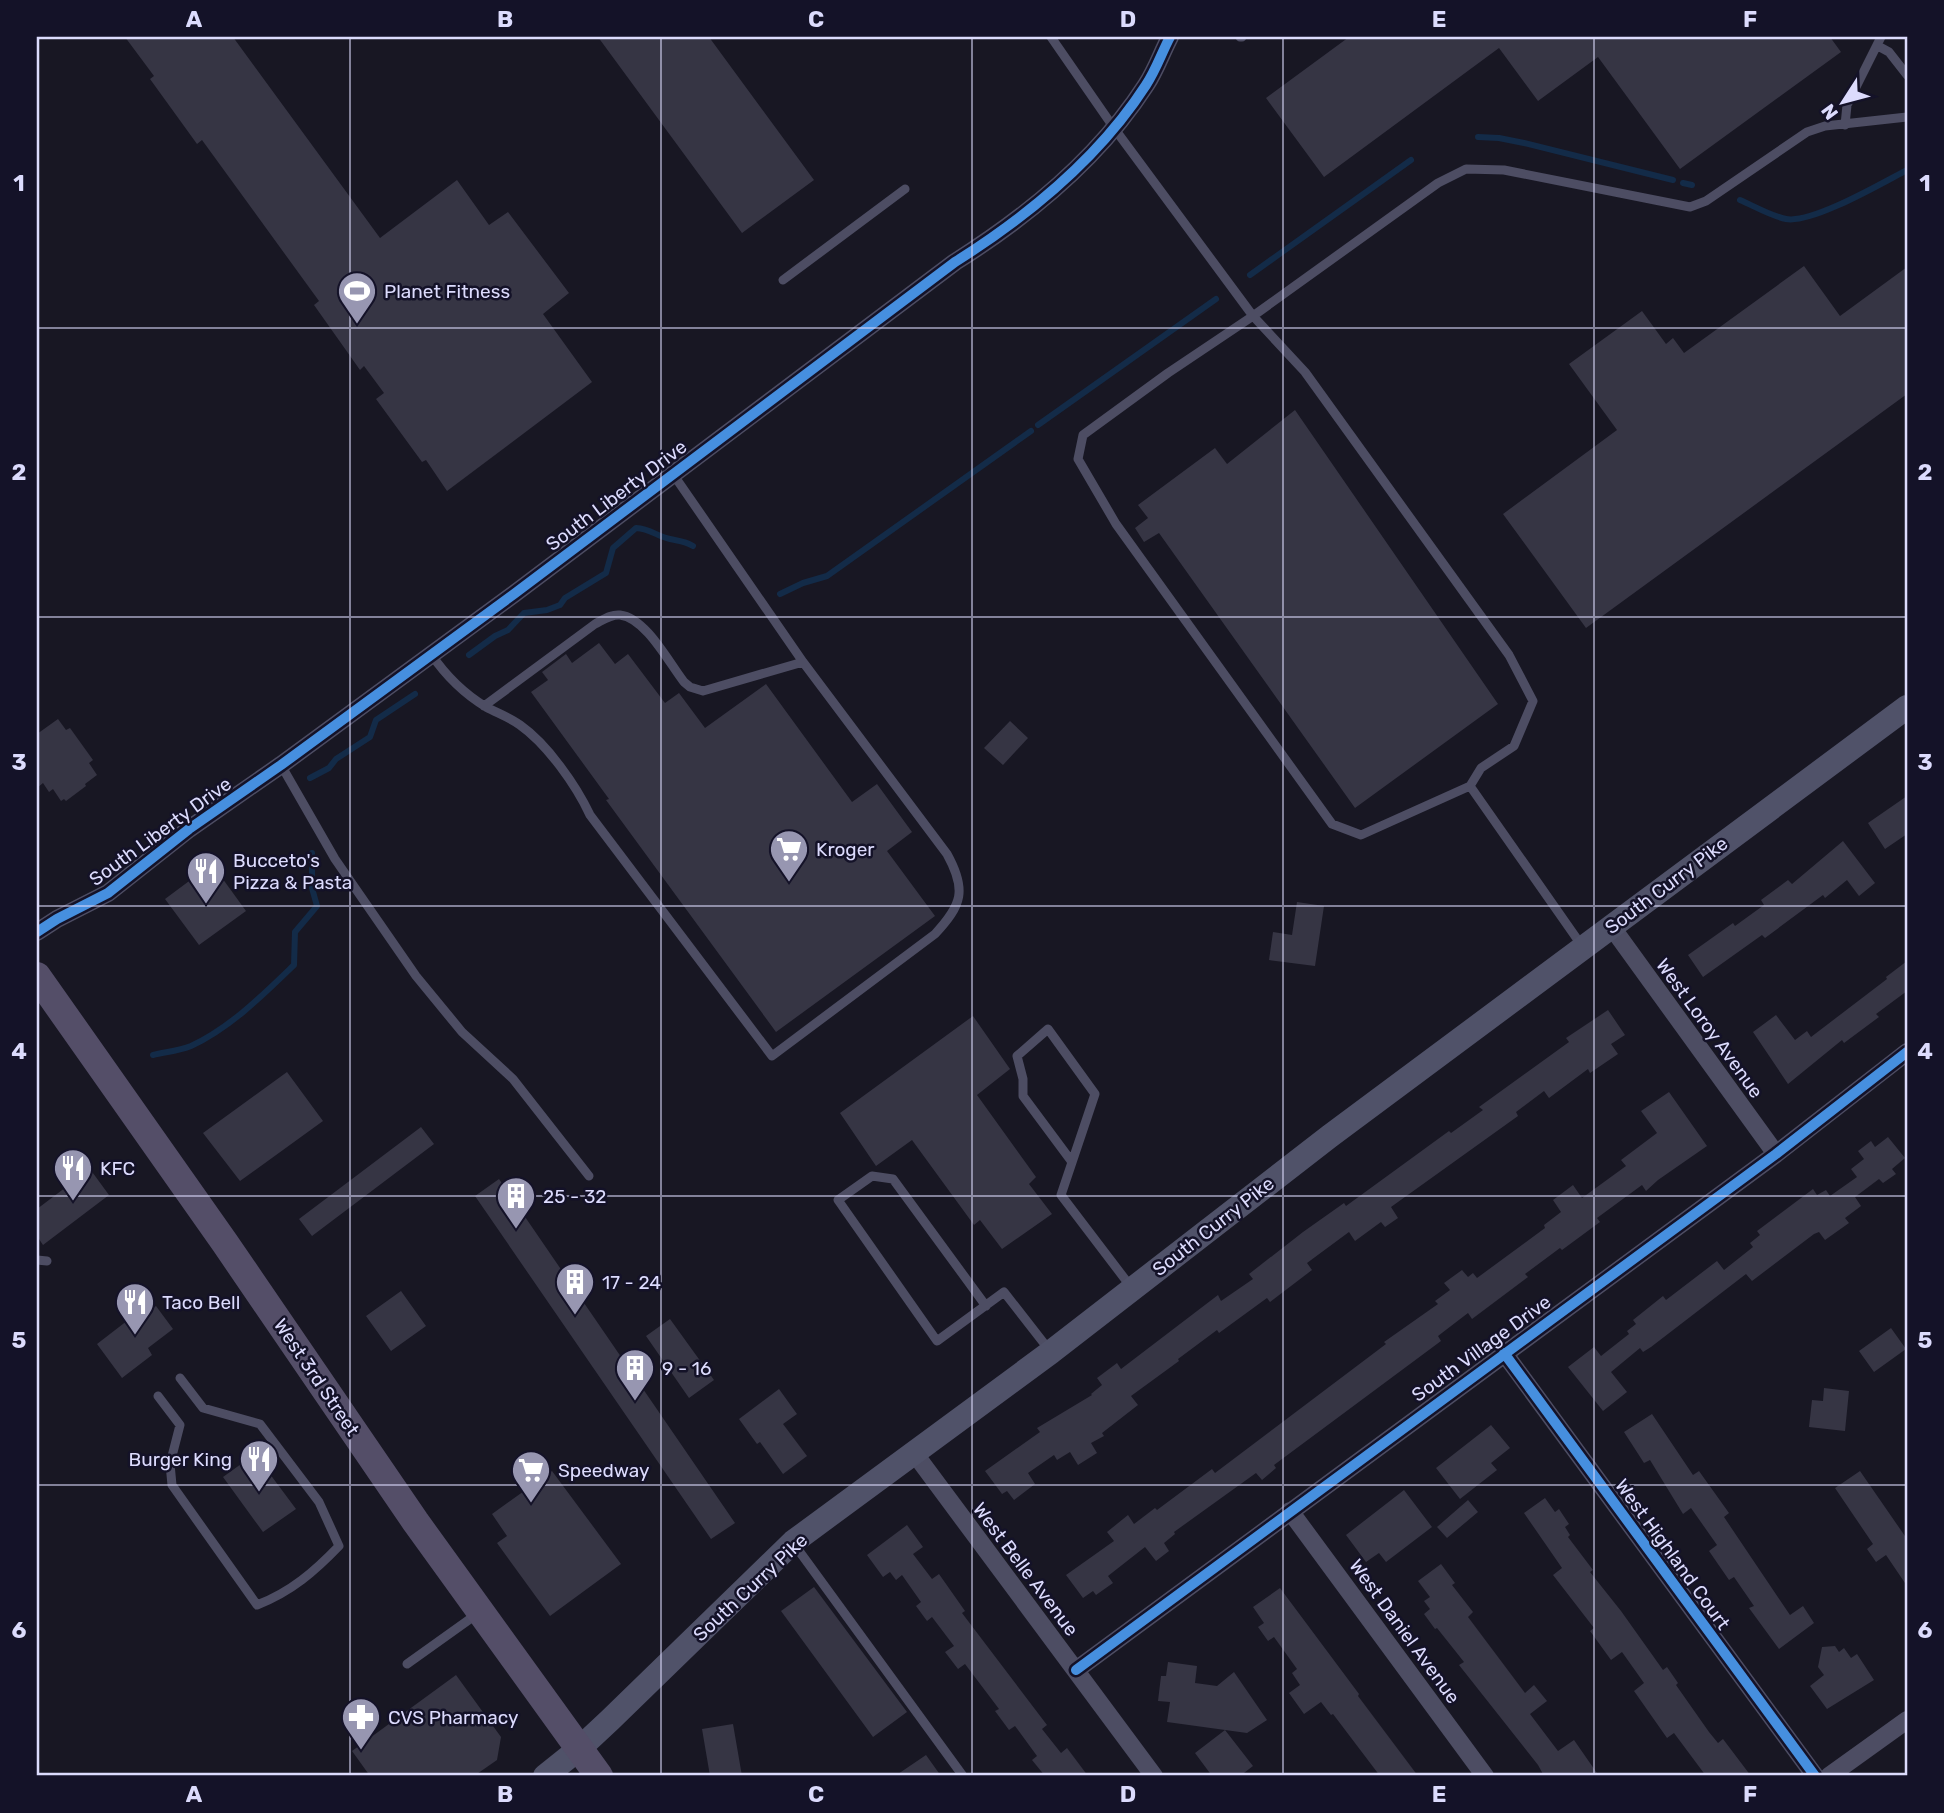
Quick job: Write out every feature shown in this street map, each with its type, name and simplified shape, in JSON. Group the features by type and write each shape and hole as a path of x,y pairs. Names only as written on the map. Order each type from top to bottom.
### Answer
{"main road":[{"name":"South Curry Pike","path":"545,1776 580,1748 793,1542 1051,1352 1330,1136 1907,707"},
{"name":"West 3rd Street","path":"37,976 225,1243 415,1521 599,1776"}],"street":[{"name":"South Liberty Drive","path":"37,932 108,893 188,829 281,765 945,270 986,243 1063,181 1114,128 1147,83 1170,37"},
{"name":"West Loroy Avenue","path":"1611,926 1776,1154"},
{"name":"South Village Drive","path":"1076,1670 1776,1154 1907,1052"},
{"name":"West Highland Court","path":"1504,1353 1815,1776"},
{"name":"West Belle Avenue","path":"915,1454 1154,1776"},
{"name":"West Daniel Avenue","path":"1290,1511 1485,1776"},
{"path":"1829,1776 1907,1720"}],"lane":[{"path":"1051,37 1114,128 1253,316 1304,372 1510,655 1533,701 1514,746 1481,768 1470,786 1361,835 1332,824 1116,524 1078,459 1083,435 1253,316 1438,183 1466,169 1504,170 1690,207 1706,201 1807,132 1825,125 1907,117"},
{"path":"1845,125 1847,105 1880,41 1907,75"},
{"path":"783,280 905,189"},
{"path":"431,654 449,679 484,706 518,723 539,740 582,798 590,815 772,1056 935,934 951,917 960,896 958,874 947,854 803,662 673,474"},
{"path":"484,706 595,624 610,616 621,615 640,624 684,682 702,691 803,662"},
{"path":"281,765 335,859 416,976 462,1032 513,1079 589,1176"},
{"path":"1470,786 1583,947"},
{"path":"1072,1162 1023,1096 1023,1079 1017,1056 1048,1029 1096,1094 1061,1195 1132,1289"},
{"path":"986,1306 893,1179 872,1176 838,1200 937,1341 986,1306 1004,1292 1051,1352"},
{"path":"37,1260 47,1261"},
{"path":"158,1396 180,1425 170,1464 172,1485 257,1605 277,1598 313,1573 338,1546 318,1502 260,1424 203,1408 180,1378"},
{"path":"793,1542 963,1776"},
{"path":"407,1664 480,1611"}],"building":[{"path":"125,37 233,37 380,238 457,180 489,225 508,212 569,293 543,314 592,382 447,491 426,460 422,462 376,399 384,393 364,366 360,370 314,305 319,301 202,140 197,144 150,79 154,76"},
{"path":"598,37 709,37 814,180 742,233"},
{"path":"1349,37 1830,37 1841,52 1680,169 1598,57 1538,101 1499,48 1324,177 1266,98"},
{"path":"1804,266 1840,316 1907,267 1907,394 1586,628 1503,514 1617,430 1569,364 1642,311 1666,344 1673,338 1684,353"},
{"path":"1295,410 1498,704 1355,808 1159,533 1144,542 1135,528 1148,518 1138,505 1215,448 1227,464"},
{"name":"Kroger","path":"599,643 615,664 628,654 665,703 679,693 705,728 766,684 852,802 877,784 912,832 887,851 935,916 776,1032 606,800 609,799 531,692 548,680 542,672 566,654 572,663"},
{"path":"58,719 66,730 70,728 93,760 89,763 97,775 66,801 61,801 53,789 49,792 43,783 37,788 37,734"},
{"path":"1010,721 1028,738 1003,765 984,748"},
{"path":"1907,796 1907,834 1885,849 1868,823"},
{"path":"1843,841 1875,883 1859,896 1847,880 1825,898 1823,895 1765,938 1762,935 1703,977 1688,955 1764,905 1761,900 1788,880 1792,884"},
{"name":"Bucceto's Pizza & Pasta","path":"212,864 246,911 199,945 165,899"},
{"path":"1297,902 1324,906 1315,966 1269,960 1273,932 1292,935"},
{"path":"1907,961 1907,991 1876,1014 1879,1017 1844,1043 1842,1040 1788,1084 1753,1032 1776,1015 1795,1040 1807,1031 1811,1037"},
{"path":"1608,1010 1625,1035 1611,1044 1618,1054 1590,1073 1588,1069 1549,1098 1544,1091 1516,1112 1518,1116 1391,1207 1398,1218 1385,1227 1381,1222 1355,1241 1349,1232 1307,1263 1312,1270 1270,1302 1267,1298 1178,1359 1179,1361 1131,1396 1138,1405 1102,1433 1104,1436 1091,1443 1097,1453 1078,1465 1070,1452 1057,1460 1054,1455 1028,1473 1035,1484 1014,1500 1007,1491 1002,1494 985,1471 1040,1432 1037,1428 1092,1395 1102,1385 1097,1378 1117,1363 1121,1369 1218,1295 1221,1301 1253,1279 1249,1274 1303,1232 1344,1203 1346,1206 1449,1131 1451,1133 1483,1110 1479,1107 1569,1042 1566,1038"},
{"path":"973,1016 1010,1069 977,1095 1036,1177 1029,1184 1052,1214 1002,1249 980,1220 974,1225 912,1140 876,1166 840,1113"},
{"path":"287,1072 323,1121 240,1181 203,1133"},
{"path":"1669,1092 1707,1146 1646,1191 1642,1185 1597,1218 1600,1222 1525,1274 1528,1277 1472,1319 1468,1313 1438,1336 1441,1341 1274,1465 1276,1468 1262,1480 1256,1473 1174,1532 1164,1543 1169,1551 1156,1561 1145,1547 1108,1576 1113,1583 1096,1595 1093,1591 1083,1598 1066,1575 1114,1541 1107,1532 1128,1515 1134,1524 1212,1469 1215,1473 1386,1344 1384,1342 1438,1304 1435,1301 1450,1290 1444,1283 1462,1270 1468,1277 1473,1273 1477,1278 1545,1228 1544,1225 1561,1212 1553,1200 1573,1185 1582,1198 1626,1166 1621,1160 1657,1133 1641,1111"},
{"path":"421,1127 434,1144 312,1236 299,1219"},
{"path":"1888,1137 1905,1158 1892,1169 1896,1174 1883,1183 1879,1179 1855,1197 1861,1206 1845,1218 1849,1223 1825,1240 1819,1232 1814,1234 1752,1281 1746,1274 1651,1347 1643,1352 1640,1348 1611,1372 1627,1392 1603,1411 1568,1367 1594,1347 1601,1356 1629,1334 1627,1331 1636,1324 1633,1320 1663,1296 1666,1300 1717,1261 1724,1270 1753,1247 1750,1243 1760,1235 1757,1231 1813,1189 1817,1195 1826,1190 1830,1196 1857,1177 1851,1169 1864,1159 1858,1151 1871,1141 1875,1147"},
{"name":"KFC","path":"90,1169 109,1195 43,1245 37,1236 37,1209"},
{"path":"499,1179 735,1523 711,1539 475,1196"},
{"path":"401,1291 426,1326 391,1351 366,1316"},
{"name":"Taco Bell","path":"156,1306 173,1329 148,1348 152,1355 122,1378 97,1344 132,1317 136,1321"},
{"path":"670,1319 714,1380 689,1398 646,1336"},
{"path":"1891,1328 1906,1349 1874,1372 1859,1351"},
{"path":"1824,1388 1849,1391 1845,1431 1809,1427 1812,1400 1823,1401"},
{"path":"779,1389 797,1414 783,1424 807,1456 783,1474 739,1419"},
{"path":"1652,1414 1693,1475 1699,1471 1729,1513 1724,1517 1790,1615 1803,1606 1814,1623 1779,1649 1749,1608 1754,1606 1734,1577 1729,1580 1709,1551 1717,1545 1691,1508 1683,1514 1650,1460 1644,1463 1624,1432"},
{"path":"1491,1425 1510,1448 1491,1463 1497,1470 1460,1499 1436,1468"},
{"name":"Burger King","path":"255,1454 296,1509 263,1532 223,1477"},
{"name":"Speedway","path":"552,1471 621,1564 550,1616 497,1543 507,1536 492,1514"},
{"path":"1860,1471 1907,1539 1907,1586 1886,1555 1876,1562 1867,1549 1873,1544 1835,1488"},
{"path":"1404,1490 1432,1527 1386,1562 1379,1553 1366,1562 1346,1535"},
{"path":"1545,1498 1555,1512 1559,1509 1569,1524 1565,1527 1570,1535 1568,1537 1593,1570 1590,1572 1663,1670 1667,1667 1678,1683 1676,1685 1709,1732 1718,1743 1723,1739 1751,1776 1706,1776 1674,1733 1667,1738 1634,1691 1644,1683 1622,1652 1611,1660 1590,1631 1594,1628 1553,1575 1562,1568 1524,1513"},
{"path":"1468,1500 1478,1512 1447,1538 1437,1527"},
{"path":"907,1525 923,1547 913,1554 932,1579 939,1574 965,1611 962,1613 1047,1725 1042,1729 1061,1753 1067,1748 1088,1776 1045,1776 1032,1760 1037,1756 1015,1726 1009,1730 995,1711 999,1709 965,1664 958,1669 945,1652 954,1646 932,1617 927,1621 916,1606 921,1602 902,1575 896,1580 890,1572 883,1577 867,1555"},
{"path":"1441,1564 1455,1583 1452,1585 1473,1612 1468,1617 1525,1693 1534,1685 1547,1701 1530,1714 1558,1751 1574,1740 1599,1776 1544,1776 1459,1665 1464,1662 1424,1614 1430,1609 1424,1601 1430,1597 1418,1581"},
{"path":"814,1587 907,1712 873,1737 781,1611"},
{"path":"1280,1588 1418,1776 1380,1776 1321,1702 1304,1714 1289,1693 1300,1685 1292,1673 1297,1669 1274,1637 1268,1641 1258,1627 1264,1623 1253,1607"},
{"path":"1835,1646 1839,1652 1844,1648 1851,1658 1857,1654 1874,1680 1827,1709 1810,1686 1824,1675 1818,1667 1822,1647"},
{"path":"1168,1662 1197,1666 1195,1683 1217,1686 1234,1672 1267,1720 1247,1733 1167,1722 1170,1702 1158,1701 1161,1676 1166,1676"},
{"name":"CVS Pharmacy","path":"456,1675 501,1737 497,1760 474,1776 370,1776 352,1751"},
{"path":"733,1724 742,1776 710,1776 702,1729"},
{"path":"1225,1730 1253,1766 1240,1776 1212,1776 1195,1753"},
{"path":"926,1755 941,1776 895,1776"}],"waterway":[{"path":"1478,137 1524,143 1673,180"},
{"path":"1250,275 1411,160"},
{"path":"1740,200 1780,218 1798,219 1847,201 1907,170"},
{"path":"1683,183 1692,185"},
{"path":"1038,425 1216,299"},
{"path":"780,594 827,576 1031,431"},
{"path":"469,655 508,630 524,613 560,605 565,598 606,573 613,548 636,528 693,546"},
{"path":"310,778 329,768 336,759 370,737 376,720 415,694"},
{"path":"153,1055 191,1046 205,1039 246,1010 294,965 295,932 317,906 312,888 312,853"}],"cycle path":[{"path":"37,932 108,893 189,829 514,594 955,262 1035,205 1107,137 1150,79 1170,37"},
{"path":"1076,1670 1776,1154 1907,1052"},
{"path":"1504,1353 1815,1776"}],"place":[{"name":"Planet Fitness","path":"357,325"},
{"name":"Kroger","path":"789,883"},
{"name":"Bucceto's Pizza & Pasta","path":"206,905"},
{"name":"KFC","path":"73,1202"},
{"name":"25 - 32","path":"516,1230"},
{"name":"17 - 24","path":"575,1316"},
{"name":"Taco Bell","path":"135,1336"},
{"name":"9 - 16","path":"635,1402"},
{"name":"Burger King","path":"259,1493"},
{"name":"Speedway","path":"531,1504"},
{"name":"CVS Pharmacy","path":"361,1751"}]}
